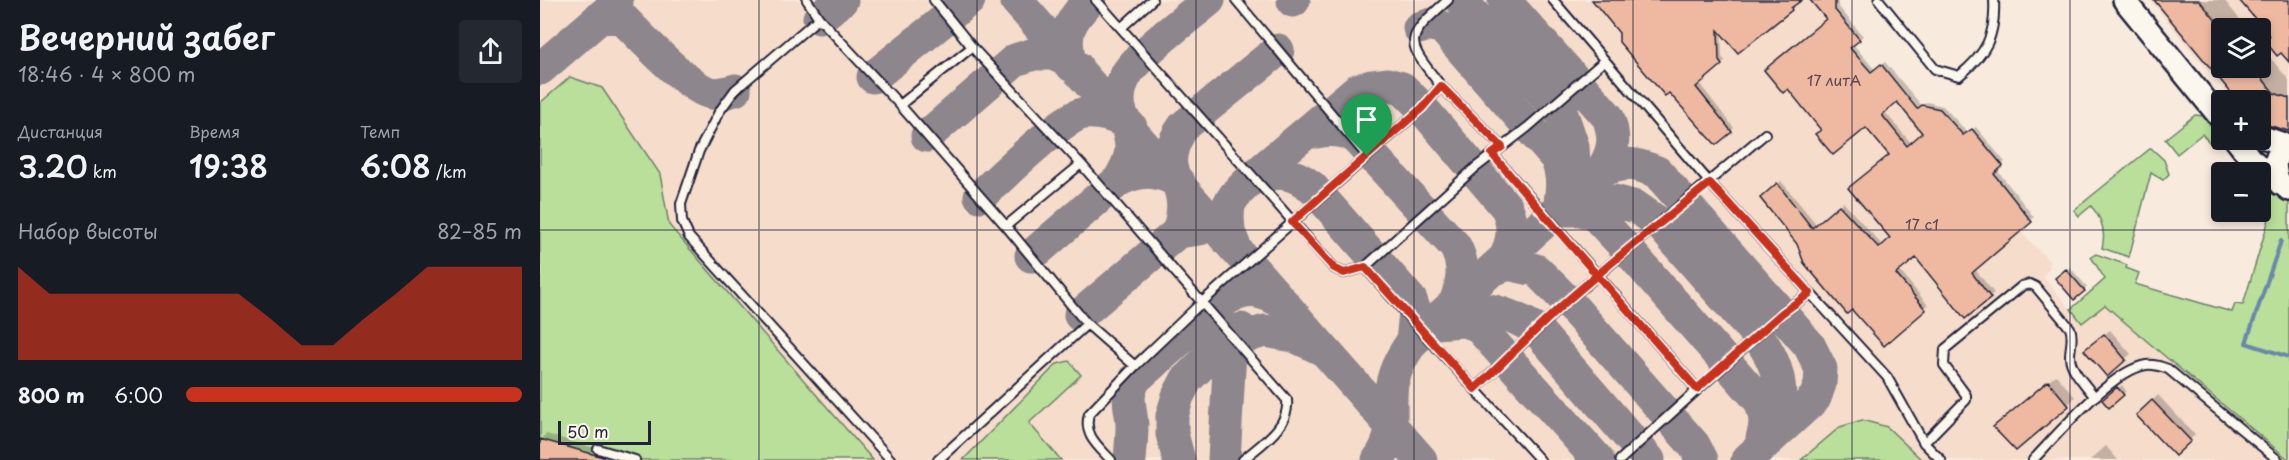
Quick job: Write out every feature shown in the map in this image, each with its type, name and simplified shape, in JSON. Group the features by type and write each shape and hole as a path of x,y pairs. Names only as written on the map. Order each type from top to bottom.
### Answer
{"street":[{"path":"2124,0 2211,106"},
{"path":"2271,140 2289,147"},
{"path":"2285,187 2277,175 2275,161 2278,154 2289,147"},
{"path":"2244,150 2285,187"}],"lane":[{"path":"807,0 819,18 900,105 1006,226 1087,324 1135,366"},
{"path":"934,0 972,47 1081,164 1287,400 1288,410 1285,419 1243,460"},
{"path":"1096,0 1292,222 1334,268 1344,273 1365,267 1492,154 1528,127 1604,61"},
{"path":"1121,28 1152,0"},
{"path":"1236,0 1367,156"},
{"path":"1448,0 1422,24 1413,44 1416,54 1441,86 1502,147"},
{"path":"1553,0 1710,183 1887,377 1924,443 1941,460"},
{"path":"1879,0 1935,69 1959,76 1974,63 1988,43 1995,20 1994,0"},
{"path":"819,18 735,90 719,112 699,151 681,204 682,221 689,237 891,460"},
{"path":"900,105 972,47"},
{"path":"1111,460 1091,438 1087,430 1089,414 1201,303 1422,108 1441,86"},
{"path":"1475,389 1627,249 1710,183 1765,135"},
{"path":"1492,154 1697,389"},
{"path":"1006,226 1081,164"},
{"path":"1365,267 1540,460"},
{"path":"1924,443 1966,400 1966,395 1944,365 1945,348 2022,286 2030,284 2036,287 2070,328 2073,336 2070,358 2073,368 2094,396"},
{"path":"1620,460 1782,313 1810,293"},
{"path":"938,460 1087,324"},
{"path":"2033,460 2094,396 2134,369 2156,364 2168,369 2278,460"},
{"path":"598,449 635,460"}],"shaded area":[{"path":"540,0 1835,0 1836,11 1860,40 1851,48 1870,72 1881,64 1906,95 1897,102 1908,115 1922,105 1940,109 1963,135 1972,129 2003,166 1994,174 2032,222 2021,232 2049,261 2050,267 2043,277 2082,322 2104,305 2289,460 540,460"},
{"path":"2150,0 2289,0 2289,136 2271,132 2271,90 2224,90 2214,78 2271,78 2271,18 2211,18 2211,74"}],"green space":[{"path":"570,77 602,88 660,174 669,225 873,460 540,460 540,103"},
{"path":"2195,115 2211,120 2211,143 2202,134 2177,154 2165,139"},
{"path":"2151,148 2164,160 2169,174 2163,180 2151,173 2129,257 2102,248 2103,231 2095,211 2091,206 2079,216 2074,210"},
{"path":"2275,190 2289,200 2289,460 2105,305 2082,323 2071,309 2105,279 2091,257 2096,254 2127,265 2126,268 2139,273 2135,284 2232,312 2235,304 2243,305 2268,222 2271,222 2271,193"},
{"path":"1069,361 1081,375 1029,423 1061,460 963,460 1057,364"},
{"path":"1862,420 1887,427 1922,460 1801,460 1840,427"}],"building":[{"path":"1592,0 1802,0 1738,53 1718,30 1719,61 1722,65 1696,87 1732,132 1716,145 1669,93 1665,96 1619,42 1619,33"},
{"path":"1810,0 1835,0 1835,10 1860,40 1850,48 1871,72 1881,64 1917,109 1922,105 1940,109 1963,135 1972,129 2003,166 1994,174 2032,222 1972,273 1991,298 1965,319 1916,258 1896,274 1926,310 1884,346 1852,310 1847,314 1804,263 1797,244 1760,198 1777,183 1812,228 1839,205 1879,248 1890,238 1848,188 1889,155 1866,128 1833,155 1815,134 1821,130 1788,89 1783,93 1764,70 1826,19","holes":["1897,102 1922,133 1907,146 1882,115"]},
{"path":"2154,0 2199,0 2214,18 2211,18 2211,69"},
{"path":"2239,0 2289,0 2289,62 2281,53 2277,56 2271,48 2271,18 2254,18"},
{"path":"2219,78 2262,78 2274,93 2289,98 2289,131 2271,126 2271,90 2229,90"},
{"path":"2066,269 2085,291 2074,300 2055,278"},
{"path":"2104,334 2126,360 2107,377 2084,350"},
{"path":"2048,381 2069,406 2016,451 1993,427"},
{"path":"2117,387 2124,395 2109,408 2102,400"},
{"path":"2152,400 2191,441 2175,456 2136,415"},
{"path":"540,439 603,457 603,460 540,460"}],"waterway":[{"path":"2281,241 2246,343 2289,357"}],"taxiway":[{"path":"819,18 842,0"},
{"path":"873,77 969,0"},
{"path":"1016,0 1421,460"},
{"path":"1077,67 1070,62 1067,43 1069,28 1077,14 1090,0"},
{"path":"1131,127 1122,116 1119,102 1126,75 1152,47 1209,0"},
{"path":"1419,28 1432,24 1442,27 1556,158 1562,183 1559,209 1570,185 1574,164 1573,146 1562,114 1461,0"},
{"path":"1504,0 1608,117 1613,138 1609,157 1602,170"},
{"path":"540,69 617,3"},
{"path":"599,18 616,16 624,20 678,73 702,89 717,94 735,90"},
{"path":"1180,184 1172,170 1171,155 1176,139 1184,126 1278,50"},
{"path":"927,136 1015,60 1034,54 1053,54 1070,62 1072,66"},
{"path":"1235,247 1229,232 1228,217 1229,204 1235,195 1357,90 1387,84 1402,88 1422,108 1507,208 1512,233 1505,258"},
{"path":"980,196 1047,136 1085,113 1106,115 1125,122 1131,152 1119,180"},
{"path":"1316,132 1336,131 1355,137 1455,246 1461,261 1462,275 1454,305"},
{"path":"1378,460 1390,432 1393,378 1412,342 1602,170 1630,164 1657,172 1809,345 1821,369 1820,384 1815,398 1747,460"},
{"path":"1031,256 1119,180 1134,174 1148,172 1162,174 1177,181 1183,206 1178,232"},
{"path":"1252,178 1269,174 1284,174 1297,177 1312,187 1411,300 1415,312 1412,342"},
{"path":"1566,202 1594,199 1614,201 1636,207 1659,223 1757,335 1773,361 1779,385 1778,411 1770,439"},
{"path":"1562,210 1581,210 1594,214 1627,249 1760,401 1765,419 1762,438"},
{"path":"1080,315 1178,232 1200,229"},
{"path":"1493,270 1508,264 1536,270 1567,301 1694,445 1702,460"},
{"path":"1130,460 1132,425 1129,396 1136,378 1226,299 1242,293 1256,292 1284,304"},
{"path":"1598,460 1477,325 1464,321 1435,323 1461,311 1474,309 1499,312 1537,330 1649,460"},
{"path":"1224,460 1230,351 1241,329"},
{"path":"1179,460 1172,434 1172,416 1178,396 1187,379 1224,343 1265,331 1294,336 1323,350"}],"route":[{"path":"1367,156 1292,222 1334,268 1344,273 1365,267 1475,389 1568,301 1598,276 1627,249 1710,183 1810,293 1782,313 1697,389 1598,276 1548,220 1492,154 1502,147 1441,86 1422,108 1367,156"}]}
